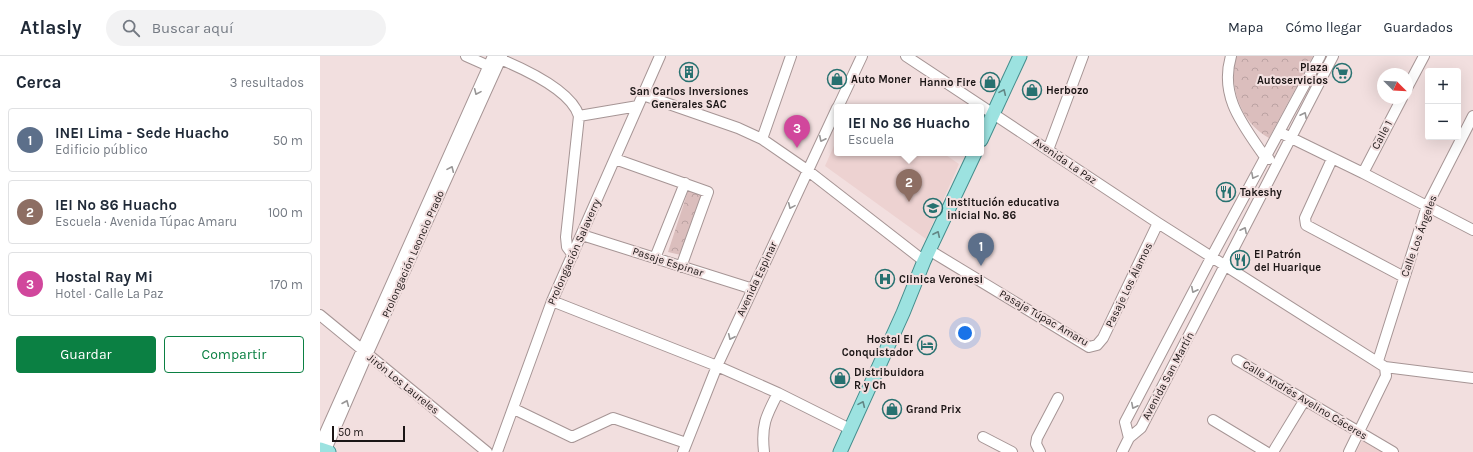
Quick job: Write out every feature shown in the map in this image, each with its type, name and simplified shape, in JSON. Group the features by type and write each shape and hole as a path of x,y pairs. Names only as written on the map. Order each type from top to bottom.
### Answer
{"main road":[{"path":"984,134 1020,56"},
{"path":"840,452 903,313 926,255 974,156"}],"street":[{"path":"466,56 492,67"},
{"name":"Prolongación Salaverry","path":"497,452 514,409 552,301 660,56"},
{"path":"762,139 791,56"},
{"name":"Avenida Espinar","path":"839,104 862,56"},
{"name":"Avenida La Paz","path":"906,56 980,104"},
{"path":"1048,150 1083,56"},
{"path":"1231,56 1228,66 1228,93 1237,114 1264,157 1277,165"},
{"name":"Avenida San Martín","path":"1320,56 1264,157 1125,422 1129,438 1141,428 1334,56"},
{"path":"1413,77 1424,56"},
{"path":"498,57 524,69 549,85 573,104 580,116 566,237 567,247 573,255"},
{"name":"Prolongación Leoncio Prado","path":"324,450 364,352 492,67 498,57"},
{"name":"Pasaje Túpac Amaru","path":"643,95 738,128 762,139 926,255 1089,347 1097,345"},
{"name":"Calle 1","path":"1363,173 1399,104"},
{"path":"580,116 638,106"},
{"name":"Avenida La Paz","path":"984,107 1158,223 1226,265"},
{"name":"Avenida Espinar","path":"685,448 717,366 834,114"},
{"name":"Calle Los Ángeles","path":"1349,452 1360,433 1386,376 1382,364 1404,277 1427,206 1473,116"},
{"path":"1278,132 1363,173 1473,230"},
{"path":"1332,158 1304,222 1306,225 1404,277"},
{"path":"615,159 707,191 708,193 681,267"},
{"path":"655,258 685,183"},
{"name":"Pasaje Los Álamos","path":"1097,345 1103,338 1158,223"},
{"name":"Pasaje Espinar","path":"582,235 753,289"},
{"path":"1226,265 1382,364 1473,378"},
{"path":"552,301 717,366 778,393 850,429"},
{"name":"Jirón Los Laureles","path":"320,315 487,452"},
{"name":"Calle Andrés Avelino Cáceres","path":"1237,360 1304,401 1393,452"},
{"path":"764,452 763,438 765,418 778,393"},
{"path":"1038,452 1036,444 1037,438 1058,398"},
{"path":"1273,452 1304,401"},
{"path":"514,409 572,436 613,418 685,448"},
{"path":"1213,420 1266,452"},
{"path":"983,437 1012,452"},
{"path":"1122,452 1129,438"}],"shaded area":[{"path":"834,146 834,156 947,156 959,164 926,239 825,166"},
{"path":"1363,439 1385,452 1356,452"}],"green space":[{"path":"1236,56 1313,56 1269,138 1251,123 1239,103 1234,79"},
{"path":"688,191 705,195 685,256 668,252"}],"place":[{"name":"San Carlos Inversiones Generales SAC","path":"689,72"},
{"name":"Plaza Autoservicios","path":"1342,73"},
{"name":"Auto Moner","path":"837,79"},
{"name":"Hanno Fire","path":"990,82"},
{"name":"Herbozo","path":"1032,90"},
{"name":"Hostal Ray Mi","path":"797,148"},
{"name":"Takeshy","path":"1226,192"},
{"name":"IEI No 86 Huacho","path":"909,202"},
{"name":"Institución educativa inicial No. 86","path":"933,208"},
{"name":"El Patrón del Huarique","path":"1240,260"},
{"name":"INEI Lima - Sede Huacho","path":"981,266"},
{"name":"Clinica Veronesi","path":"885,279"},
{"name":"Hostal El Conquistador","path":"927,345"},
{"name":"Distribuidora R y Ch","path":"840,378"},
{"name":"Grand Prix","path":"892,409"}]}
